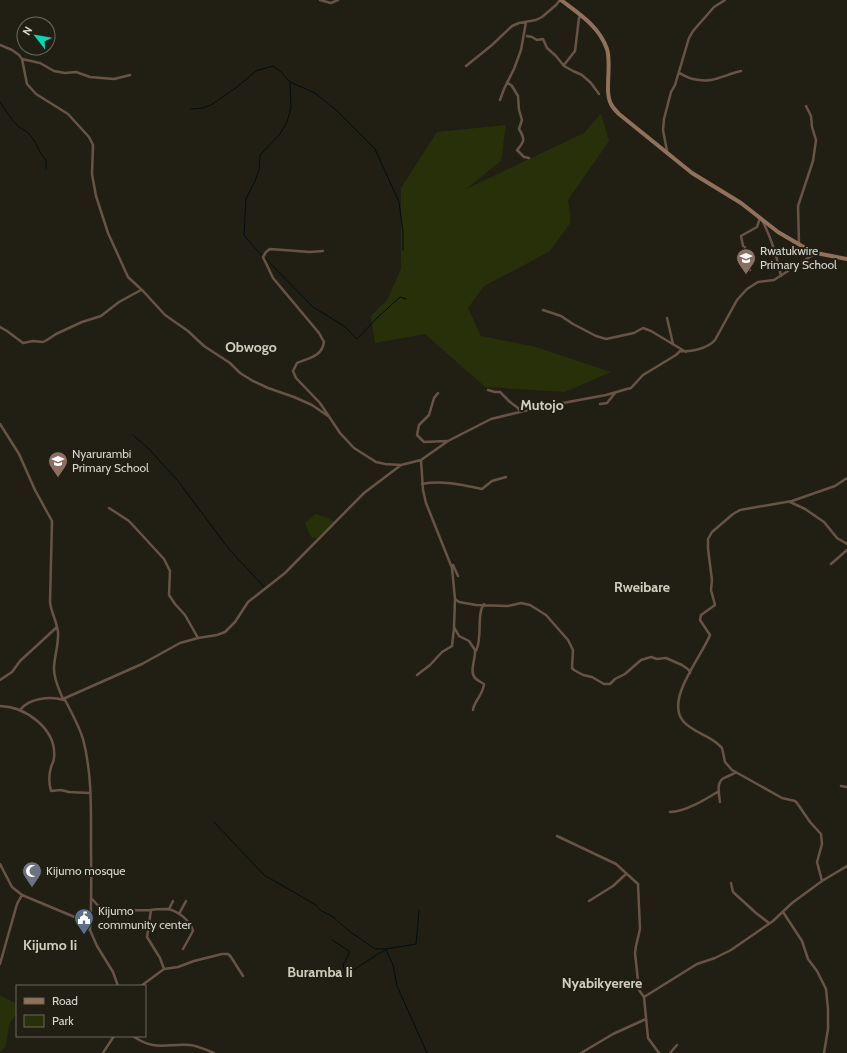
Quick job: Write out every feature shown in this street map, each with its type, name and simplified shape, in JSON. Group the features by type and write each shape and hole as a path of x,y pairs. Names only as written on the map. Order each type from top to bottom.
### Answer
{"street":[{"path":"320,0 331,3 338,0"},
{"path":"466,66 492,45 512,26 542,17 561,0 582,15 603,39 607,50 609,64 609,97 611,105 619,114 701,179 741,203 778,232 799,245 816,253 847,259"},
{"path":"667,152 663,125 670,96 679,73 690,35 714,7 725,0"},
{"path":"564,65 575,51 579,18 582,15"},
{"path":"500,100 521,50 526,22"},
{"path":"526,36 537,40 543,39 547,48 564,65 582,75 600,94"},
{"path":"0,45 12,50 22,59 25,79 27,84 36,94 71,117 86,132 91,140 93,145 92,174 102,217 124,272 128,277 165,315 188,331 204,346 230,363 240,373 268,388 312,406 328,416"},
{"path":"22,59 40,63 54,71 65,73 76,72 90,77 114,79 130,75"},
{"path":"679,73 693,79 704,81 722,78 741,71"},
{"path":"507,82 512,86 518,96 519,110 522,120 519,129 523,136 523,140 522,144 517,150 524,157 529,158"},
{"path":"799,245 798,206 813,160 816,140 812,127 811,116 806,106"},
{"path":"750,270 741,236 757,227 761,218"},
{"path":"761,218 767,230 781,276"},
{"path":"323,251 310,252 270,249 264,254 263,258 273,278 296,304 323,339 324,345 320,352 313,357 297,363 293,372 296,378 320,403 347,442 368,458 376,462 401,465 421,460 448,442 491,419 631,388 643,375 680,352 686,352 712,344 737,300 747,289 758,282 769,281 781,276 816,253"},
{"path":"0,327 23,343 33,341 43,342 82,322 101,316 119,302 141,290"},
{"path":"542,310 561,316 573,324 606,339 634,333 643,328 651,331 686,352"},
{"path":"667,318 673,344"},
{"path":"488,390 500,392 518,408 520,412"},
{"path":"600,404 607,403 616,392"},
{"path":"438,394 434,398 429,415 419,425 417,435 424,442 448,442"},
{"path":"0,424 19,454 27,469 35,490 52,521 50,602 57,626 58,641 54,668 55,677 82,739 89,770 92,899 90,930"},
{"path":"417,675 430,665 442,652 452,646 454,627 452,566 426,503 422,484 421,460"},
{"path":"20,710 27,703 46,698 56,697 64,699 142,664 180,643 217,635 230,628 248,602 286,573 364,493 401,465"},
{"path":"422,484 432,482 459,484 482,489 492,482 506,477"},
{"path":"822,881 817,862 822,844 821,834 810,822 797,803 795,801 782,798 732,770 725,762 720,745 683,721 679,713 679,700 686,680 710,635 700,620 701,615 715,605 711,590 712,580 708,549 709,536 740,510 789,502 835,486 847,478"},
{"path":"789,502 805,509 824,522 837,538 847,544"},
{"path":"109,508 129,521 164,559 170,571 169,595 185,615 198,638"},
{"path":"831,564 847,550"},
{"path":"452,566 453,565 458,576"},
{"path":"454,599 464,603 508,606 525,603 537,609 551,620 568,640 573,650 572,668 583,675 592,677 604,684 610,684 615,679 625,674 641,660 651,657 666,658 682,665 689,670 690,674"},
{"path":"473,710 474,704 480,698 484,686 484,684 477,680 473,675 473,664 475,652 478,646 480,615 484,604"},
{"path":"0,680 12,672 20,661 57,626"},
{"path":"454,627 459,636 469,641 475,652"},
{"path":"0,706 12,707 20,710 45,727 54,749 54,758 49,774 51,791 61,790 90,793"},
{"path":"720,802 720,782 724,778 736,772"},
{"path":"841,786 847,787"},
{"path":"670,812 677,812 708,798 719,791"},
{"path":"557,836 616,864 637,882 639,886 640,929 635,953 639,990 644,997 648,1038 659,1053"},
{"path":"0,864 12,887 22,895 77,918 90,930 97,946 113,972 118,985"},
{"path":"644,997 697,964 715,958 731,950 769,923 822,881 847,866"},
{"path":"589,901 613,886 626,874"},
{"path":"731,883 734,892 769,923"},
{"path":"0,964 17,904 22,895"},
{"path":"92,899 103,911 169,910 179,914 193,929 184,949"},
{"path":"169,910 173,901"},
{"path":"179,914 186,901"},
{"path":"151,910 147,937 160,958 164,969"},
{"path":"783,912 802,940 808,959 817,971 826,989 828,1029 824,1053"},
{"path":"142,985 164,969 178,967 194,961 222,954 228,954 231,957 243,976"},
{"path":"581,1053 613,1034 646,1019"},
{"path":"103,1053 113,1037"},
{"path":"136,1037 149,1044 161,1047 178,1045 191,1046 205,1049 214,1053"},
{"path":"670,1053 677,1045"}],"green space":[{"path":"601,113 609,141 568,200 571,222 550,251 484,286 468,308 481,336 536,347 611,372 565,392 485,387 425,334 375,343 371,316 387,300 401,269 401,188 437,132 506,125 501,161 466,189 584,133"},
{"path":"315,514 326,517 334,522 317,538 312,538 305,523"},
{"path":"0,995 16,1003 16,1015 10,1022 5,1048 0,1052"}],"waterway":[{"path":"191,109 203,108 211,105 237,87 256,71 273,66 290,82 315,93 336,110 375,149 399,202 403,232 403,250"},
{"path":"263,257 244,235 246,199 259,170 260,155 280,134 287,122 291,107 290,82"},
{"path":"0,102 16,124 32,137 46,160 46,169"},
{"path":"265,258 313,307 344,326 357,339 400,297 406,299"},
{"path":"133,435 149,449 178,481 229,549 264,587"},
{"path":"214,822 264,875 316,905 320,910 333,917 349,931 375,949 386,949 416,944 419,911"},
{"path":"332,940 349,951 343,965 346,975 386,950 393,965 397,986 427,1053"}],"place":[{"name":"Rwatukwire Primary School","path":"746,275"},
{"name":"Nyarurambi Primary School","path":"58,478"},
{"name":"Kijumo mosque","path":"32,888"},
{"name":"Kijumo community center","path":"84,935"}],"district":[{"name":"Obwogo","path":"251,347"},
{"name":"Mutojo","path":"542,405"},
{"name":"Rweibare","path":"642,587"},
{"name":"Kijumo Ii","path":"50,945"},
{"name":"Buramba Ii","path":"320,972"},
{"name":"Nyabikyerere","path":"602,983"}]}
